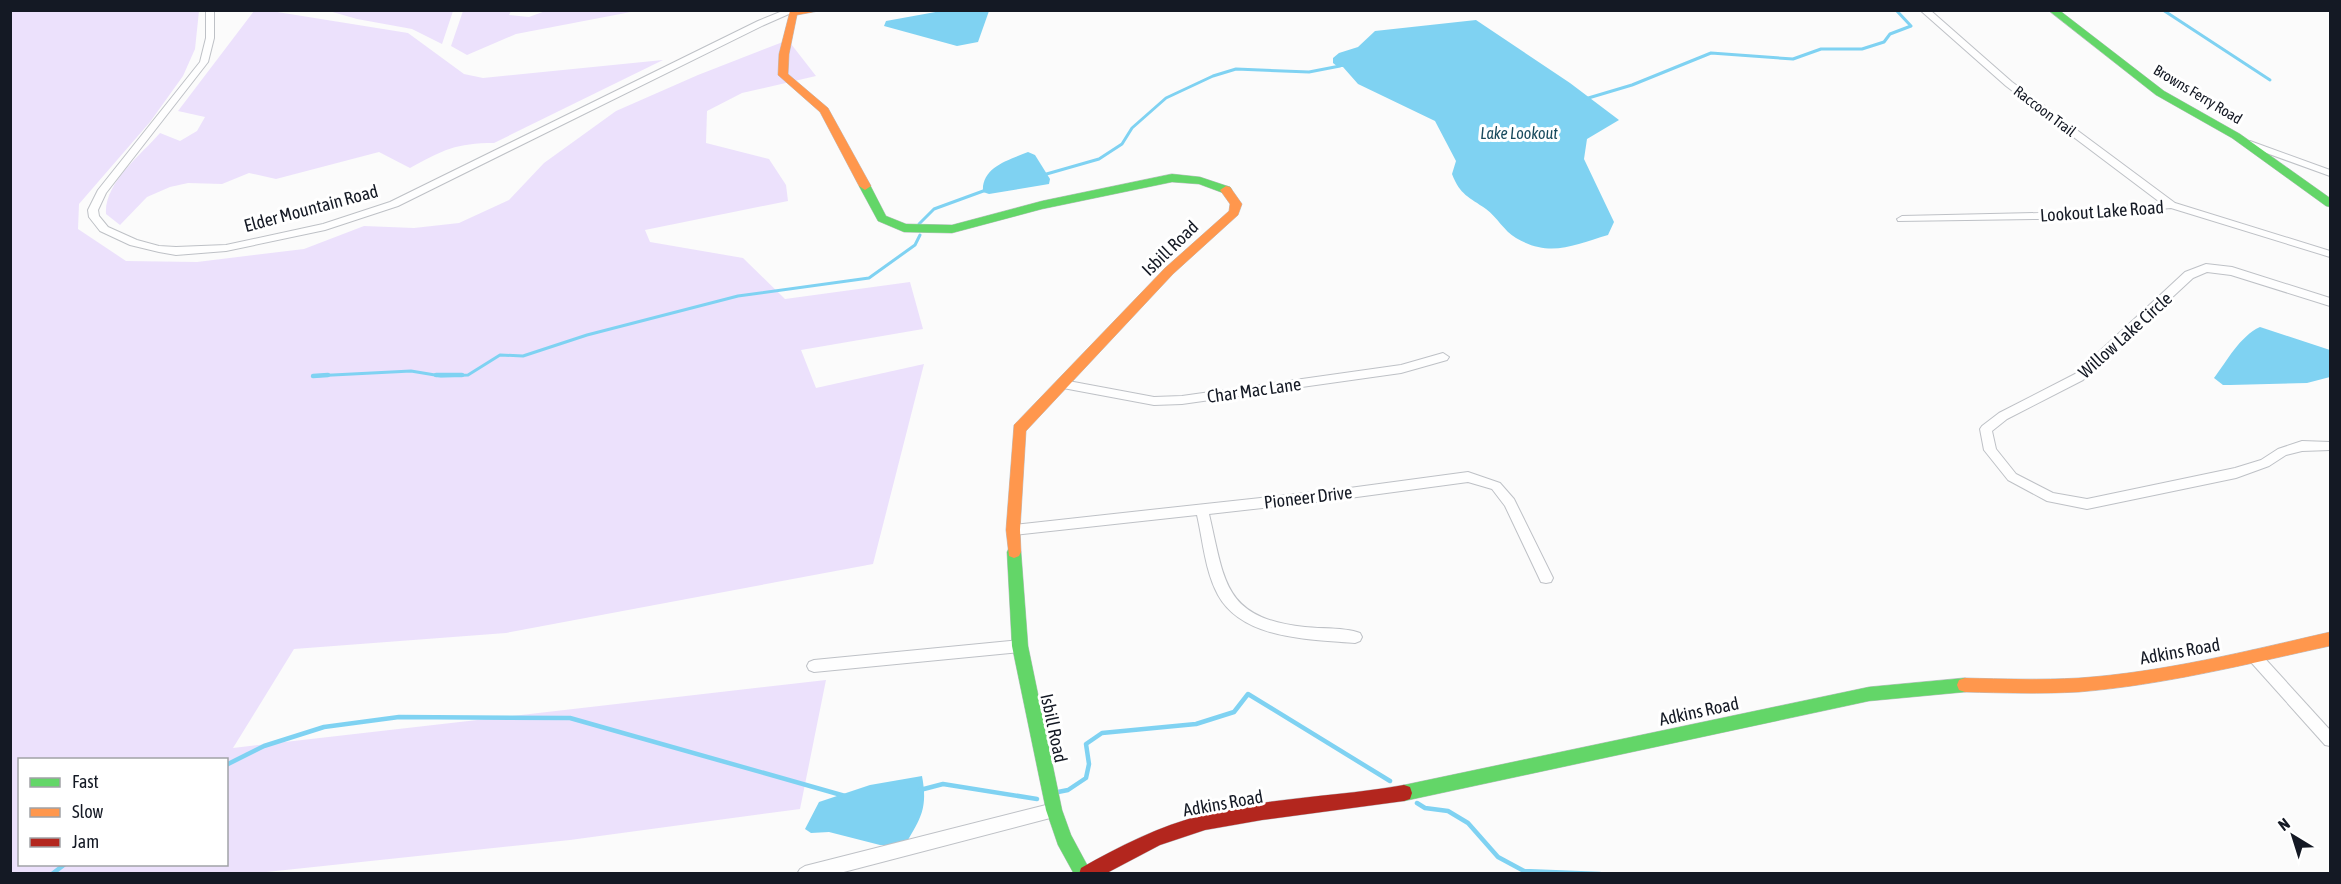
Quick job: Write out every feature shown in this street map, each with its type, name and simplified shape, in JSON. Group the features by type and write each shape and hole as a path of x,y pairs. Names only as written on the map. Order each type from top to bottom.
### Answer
{"street":[{"name":"Elder Mountain Road","path":"210,10 210,38 204,62 102,192 93,210 94,217 104,229 134,243 176,251 226,248 325,227 394,204 761,23 794,12 820,10"},
{"name":"Raccoon Trail","path":"1924,10 2009,84 2171,206"},
{"name":"Browns Ferry Road","path":"2052,10 2155,90 2246,142 2331,203"},
{"name":"Isbill Road","path":"794,12 784,54 783,75 824,110 882,218 904,228 952,229 1042,205 1172,178 1225,189 1233,196 1236,204 1234,212 1169,271 1019,429 1013,530 1020,646 1054,810 1064,839 1086,873"},
{"path":"2246,142 2331,173"},
{"name":"Lookout Lake Road","path":"1902,219 2039,216 2171,206 2331,254"},
{"name":"Willow Lake Circle","path":"2331,302 2232,271 2206,268 2189,275 2072,382 2016,409 1986,429 1990,450 2012,477 2051,498 2087,504 2236,473 2265,463 2281,452 2302,446 2331,446"},
{"name":"Char Mac Lane","path":"1063,384 1152,401 1182,400 1401,369 1443,357"},
{"name":"Pioneer Drive","path":"1013,530 1468,477 1496,486 1510,503 1546,578"},
{"path":"1202,509 1224,593 1240,611 1256,620 1290,631 1355,637"},
{"name":"Adkins Road","path":"1086,873 1142,843 1180,829 1254,814 1383,798 1869,694 1954,685 2041,687 2098,683 2254,656 2331,639"},
{"path":"814,666 1020,646"},
{"path":"2254,656 2331,740"},
{"path":"805,873 1054,810"}],"shaded area":[{"path":"453,10 442,44 412,29 357,19 329,11"},
{"path":"548,10 636,11 516,34 467,55 451,46 463,11 511,11 509,15 529,17"},
{"path":"10,11 199,11 195,49 183,76 150,122 79,204 78,229 126,261 197,262 304,249 364,226 414,228 459,223 509,200 544,163 616,111 698,75 788,40 816,76 742,93 707,111 706,143 769,159 786,185 788,201 645,230 650,242 743,258 785,299 910,282 923,329 801,350 816,388 924,364 873,564 506,633 294,649 233,748 826,680 800,809 570,840 257,873 11,873"},
{"path":"254,11 271,11 408,33 464,74 483,78 663,60 494,143 459,146 432,156 410,168 379,152 276,179 249,173 222,184 188,183 170,187 147,197 120,225 106,214 111,191 117,181 160,133 180,141 197,131 205,117 178,111"}],"water":[{"path":"941,11 989,11 978,42 957,46 884,26 886,21"},
{"name":"Lake Lookout","path":"1476,20 1570,83 1619,120 1587,139 1584,159 1614,222 1608,235 1562,248 1540,247 1516,238 1490,212 1458,187 1452,174 1456,161 1435,121 1358,84 1343,67 1338,67 1333,63 1333,58 1339,53 1358,47 1375,31"},
{"path":"1028,152 1035,155 1050,179 1049,184 989,194 983,192 984,183 991,170"},
{"path":"2260,327 2330,350 2330,377 2307,383 2223,385 2214,378 2246,336"},
{"path":"922,776 924,796 922,812 905,845 880,845 829,832 811,833 805,829 819,802 870,785"}],"waterway":[{"path":"1585,99 1632,85 1711,53 1793,59 1821,49 1862,49 1884,42 1890,34 1911,26 1896,10"},
{"path":"2163,10 2270,80"},
{"path":"1043,175 1099,159 1122,144 1132,128 1166,98 1213,76 1236,69 1309,72 1340,66"},
{"path":"919,224 934,209 986,190"},
{"path":"328,375 313,376 411,371 441,376 468,375 500,355 523,356 587,335 738,296 869,278 915,245 920,235"},
{"path":"436,375 462,375"},
{"path":"1058,792 1068,790 1086,778 1089,764 1086,744 1102,733 1196,724 1234,712 1248,694 1390,781"},
{"path":"228,764 264,746 324,727 399,717 570,718 845,796"},
{"path":"920,790 943,784 1037,799"},
{"path":"1417,803 1425,808 1448,811 1468,823 1498,857 1524,871 1600,874"},
{"path":"52,874 62,866"}],"traffic: fast":[{"path":"2052,10 2160,93 2236,136 2330,203"},
{"path":"865,186 882,218 904,228 952,229 1042,205 1172,178 1200,181 1226,190"},
{"path":"1014,552 1020,646 1054,810 1064,839 1084,874"},
{"path":"1404,793 1869,694 1965,685"}],"traffic: slow":[{"path":"820,10 793,13 784,54 783,75 824,110 865,186"},
{"path":"1014,552 1013,530 1019,429 1169,271 1234,212 1236,204 1226,190"},
{"path":"1965,685 2064,686 2126,680 2330,639"}],"traffic: jam":[{"path":"1087,874 1154,839 1205,822 1233,816 1404,793"}]}
